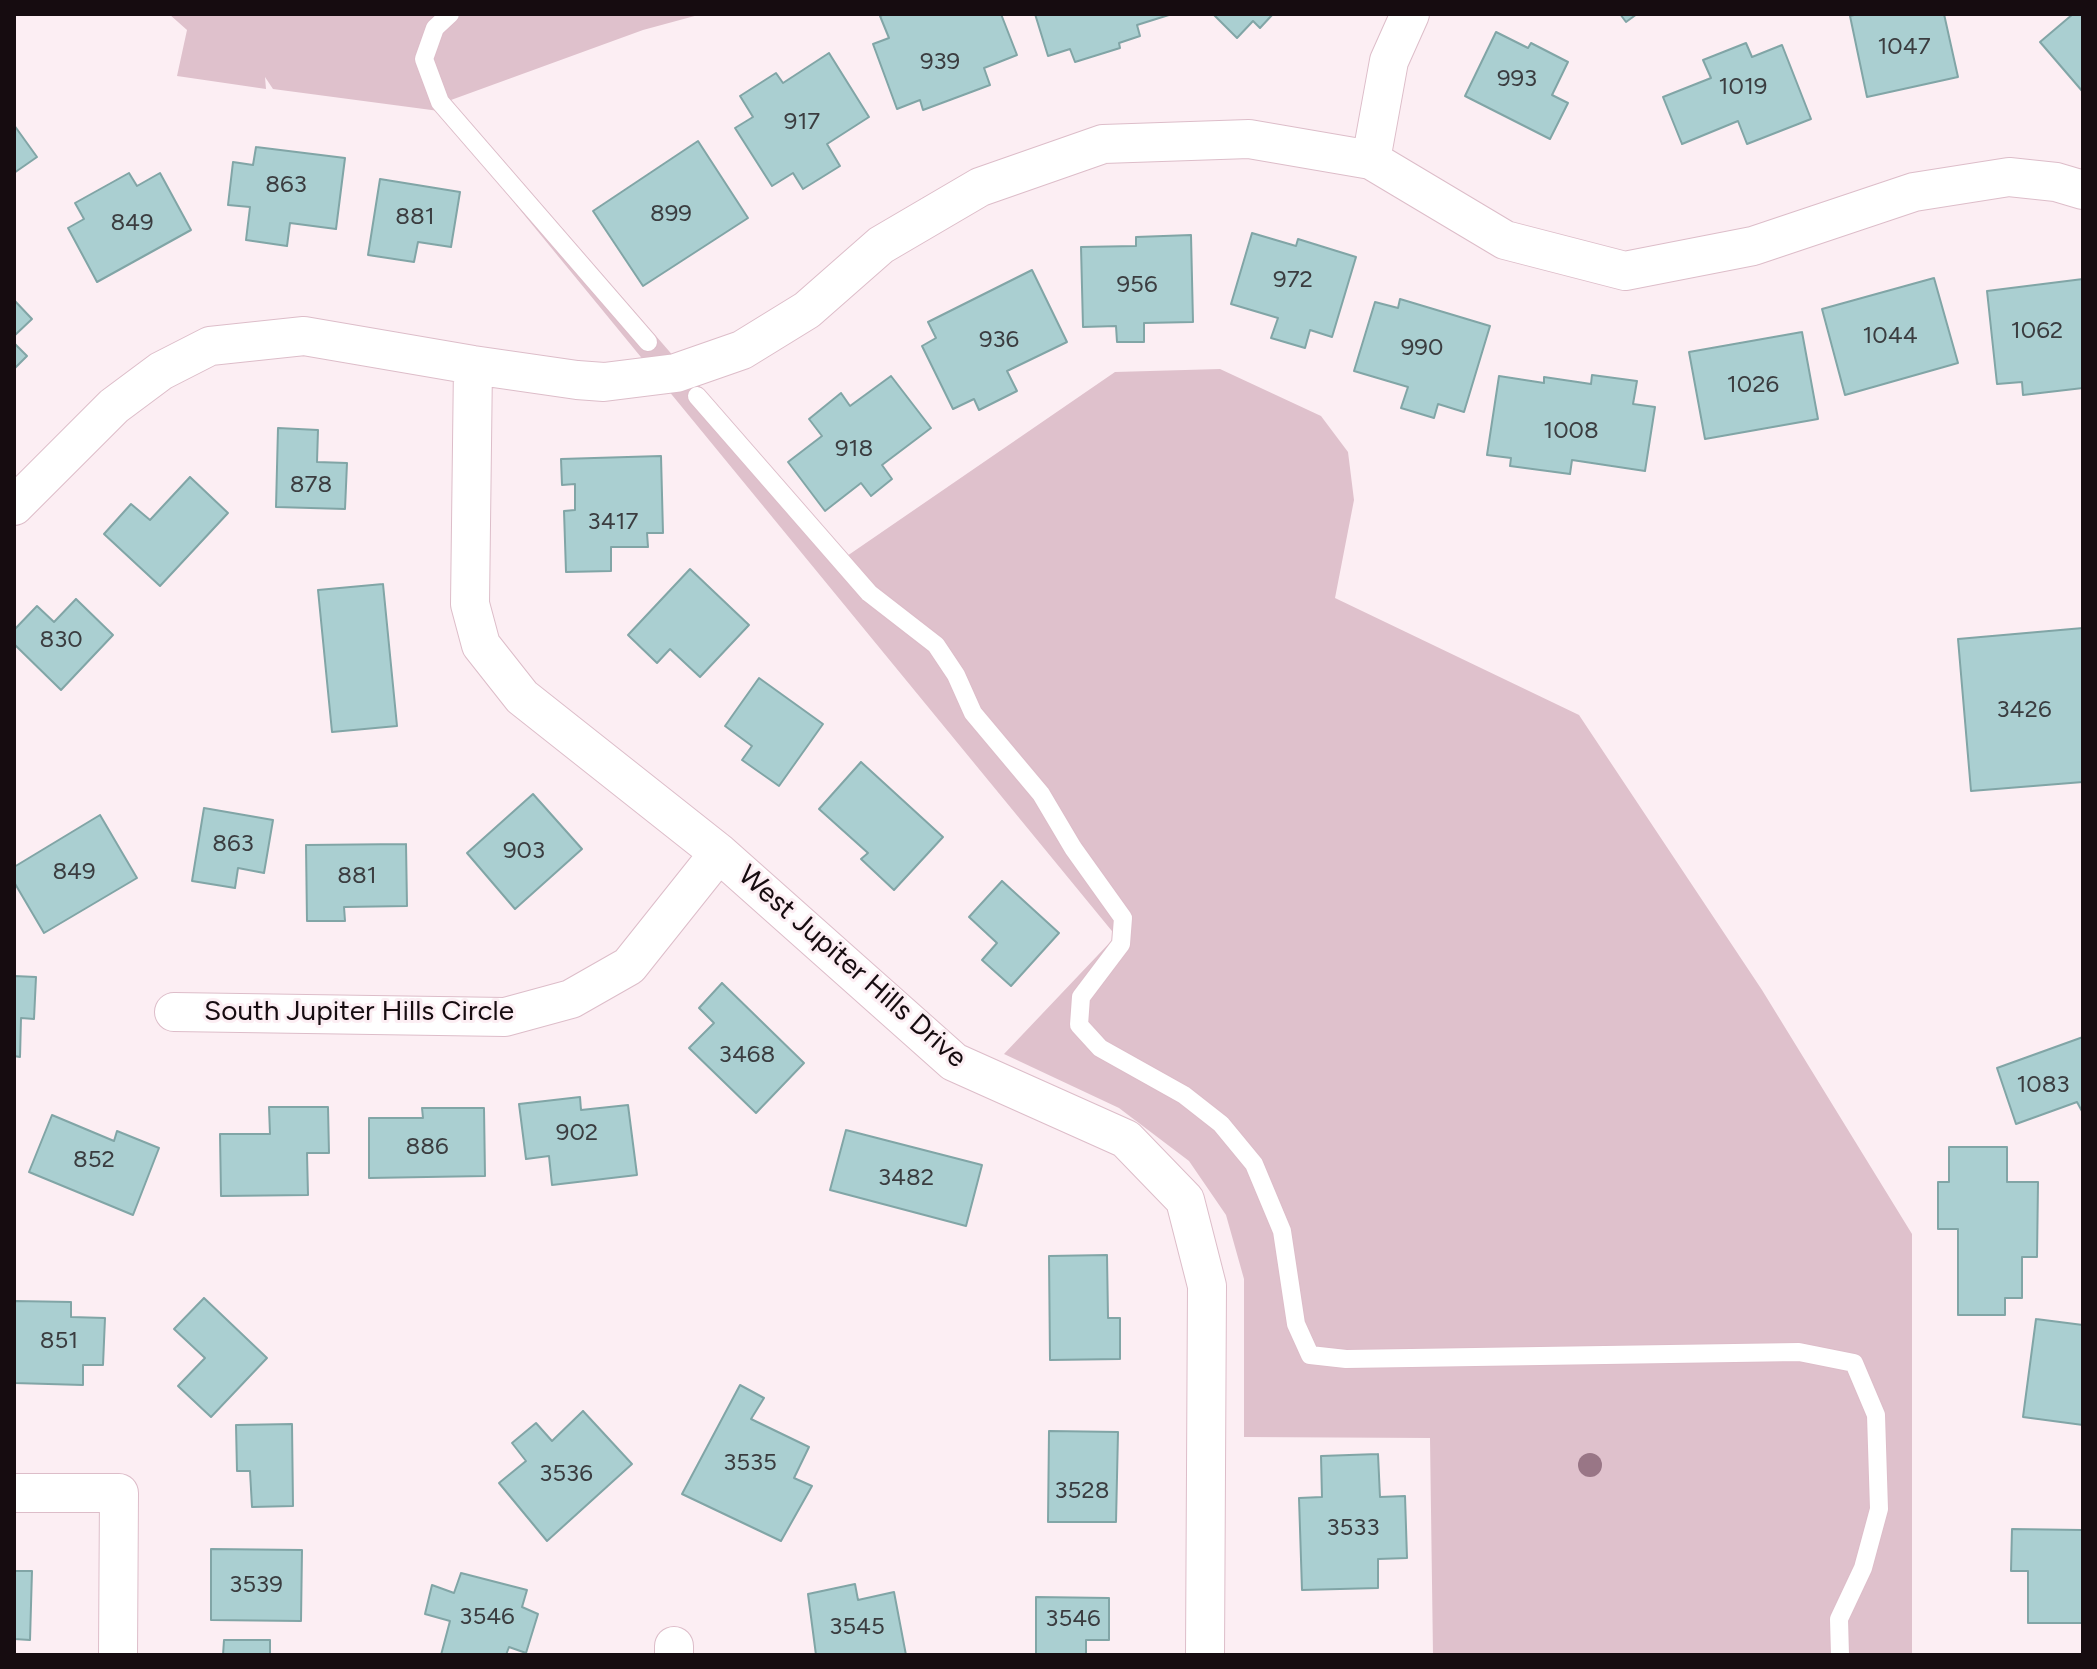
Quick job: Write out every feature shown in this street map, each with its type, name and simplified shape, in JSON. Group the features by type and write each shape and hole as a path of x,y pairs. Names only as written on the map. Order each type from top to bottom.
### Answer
{"street":[{"path":"1371,160 1389,61 1410,14"},
{"path":"14,506 114,406 161,371 210,346 304,336 473,365 604,382 676,373 742,350 807,310 881,245 980,187 1103,144 1249,139 1371,160 1505,240 1625,271 1753,246 1914,192 2009,177 2056,182 2083,190"},
{"name":"West Jupiter Hills Drive","path":"473,365 470,604 481,645 522,697 719,853 954,1062 1126,1139 1185,1200 1207,1286 1205,1655"},
{"name":"South Jupiter Hills Circle","path":"174,1012 505,1017 571,999 629,966 719,853"},
{"path":"14,1493 119,1493 118,1655"}],"lane":[{"path":"450,14 435,28 424,59 440,102 648,342"},
{"path":"697,396 869,593 936,645 956,675 973,713 1041,794 1073,848 1123,918 1121,944 1081,997 1079,1025 1100,1048 1184,1095 1221,1124 1254,1164 1282,1231 1296,1324 1310,1355 1346,1359 1799,1352 1854,1363 1876,1415 1879,1509 1863,1568 1839,1619 1840,1655"}],"shaded area":[{"path":"169,14 702,14 643,30 451,100 847,556 1115,372 1220,369 1321,416 1348,452 1354,500 1335,598 1579,715 1762,990 1912,1234 1912,1655 1433,1655 1430,1438 1244,1437 1244,1279 1226,1215 1189,1161 1119,1108 1004,1054 1116,936 439,111 273,89 265,77 266,89 177,76 187,30"}],"building":[{"path":"1001,14 1017,55 984,68 990,85 923,110 920,100 897,109 873,44 889,38 880,16"},
{"path":"1035,14 1172,14 1137,25 1140,36 1119,43 1120,48 1075,62 1070,49 1048,56"},
{"path":"1213,14 1273,14 1260,28 1253,21 1237,38"},
{"path":"1620,14 1637,14 1626,22"},
{"path":"1944,14 1958,77 1867,97 1850,16"},
{"path":"2073,14 2083,14 2083,92 2040,42"},
{"path":"1496,32 1528,48 1531,43 1568,62 1552,95 1568,103 1550,139 1465,96"},
{"path":"1746,43 1752,57 1782,45 1811,119 1747,144 1738,121 1682,144 1663,97 1711,78 1703,60"},
{"path":"829,53 869,117 827,144 840,166 803,189 793,173 772,186 735,128 753,117 740,96 776,73 783,83"},
{"path":"14,125 37,157 14,173"},
{"path":"698,141 748,218 643,286 593,211"},
{"path":"256,147 345,158 336,229 290,223 287,246 246,240 250,207 228,205 233,162 253,165"},
{"path":"129,173 137,186 160,173 191,230 97,282 68,228 84,219 75,203"},
{"path":"380,179 460,192 451,247 418,242 414,262 368,255"},
{"path":"1252,233 1296,246 1298,239 1356,257 1332,337 1310,330 1305,348 1271,338 1278,318 1231,304"},
{"path":"1191,235 1193,322 1144,323 1144,342 1117,342 1116,326 1083,327 1081,247 1136,246 1136,237"},
{"path":"1032,270 1067,342 1007,371 1017,391 979,410 974,399 953,409 922,346 936,338 928,322"},
{"path":"1934,278 1958,363 1845,395 1822,309"},
{"path":"2083,279 2083,388 2023,395 2022,382 1997,384 1987,291"},
{"path":"1400,299 1490,326 1464,412 1438,404 1434,418 1401,408 1408,387 1354,371 1375,302 1398,308"},
{"path":"14,300 32,319 14,336"},
{"path":"1802,332 1818,419 1705,439 1689,352"},
{"path":"14,343 27,356 14,369"},
{"path":"1592,375 1637,381 1633,404 1655,407 1645,471 1572,460 1570,474 1510,466 1511,458 1487,455 1499,376 1544,383 1544,377 1591,384"},
{"path":"891,376 931,428 882,465 892,479 871,496 861,483 825,511 788,462 822,436 809,419 841,393 850,406"},
{"path":"278,428 318,430 317,462 347,463 345,509 276,507"},
{"path":"661,456 663,533 647,533 648,547 611,547 611,571 566,572 564,511 575,510 575,484 562,485 561,459"},
{"path":"190,477 228,513 160,586 104,534 131,504 150,520"},
{"path":"690,569 749,625 700,677 670,649 657,663 628,635"},
{"path":"383,584 397,726 332,732 318,590"},
{"path":"76,599 113,635 61,690 14,644 14,630 37,606 54,622"},
{"path":"2083,628 2083,782 1971,791 1958,639"},
{"path":"759,678 823,724 779,786 742,760 752,746 725,726"},
{"path":"861,762 943,837 894,890 861,859 868,853 819,809"},
{"path":"533,794 582,849 515,909 467,853"},
{"path":"204,808 273,820 264,873 238,868 235,888 192,881"},
{"path":"100,815 137,878 44,933 14,882 14,867"},
{"path":"406,844 407,906 344,907 345,921 307,921 306,845"},
{"path":"1002,881 1059,933 1011,986 982,960 997,943 969,917"},
{"path":"14,976 36,977 34,1019 21,1018 20,1057 14,1056"},
{"path":"722,983 804,1063 756,1113 689,1048 714,1023 699,1008"},
{"path":"2083,1037 2083,1113 2077,1102 2016,1124 1997,1068"},
{"path":"580,1097 581,1110 628,1105 637,1175 552,1185 549,1156 526,1159 519,1104"},
{"path":"269,1107 328,1107 329,1153 307,1153 308,1195 221,1196 220,1134 270,1134"},
{"path":"422,1108 484,1108 485,1176 369,1178 369,1118 423,1118"},
{"path":"52,1115 114,1141 117,1131 159,1148 133,1215 29,1172"},
{"path":"846,1130 982,1165 966,1226 830,1190"},
{"path":"1949,1147 2007,1147 2007,1182 2038,1182 2037,1257 2022,1257 2022,1298 2005,1298 2005,1315 1958,1315 1958,1229 1938,1229 1938,1182 1949,1182"},
{"path":"1107,1255 1108,1318 1120,1318 1120,1359 1050,1360 1049,1256"},
{"path":"204,1298 267,1358 211,1417 178,1386 205,1358 174,1329"},
{"path":"14,1301 71,1302 71,1317 105,1318 103,1365 83,1365 83,1385 14,1383"},
{"path":"2036,1319 2083,1325 2083,1425 2023,1417"},
{"path":"740,1385 764,1398 751,1419 809,1447 794,1478 812,1486 781,1541 682,1494"},
{"path":"583,1411 632,1464 547,1541 499,1483 526,1461 512,1443 536,1423 552,1441"},
{"path":"292,1424 293,1506 252,1507 250,1471 237,1471 236,1425"},
{"path":"1049,1431 1118,1432 1116,1522 1048,1522"},
{"path":"1378,1454 1380,1497 1405,1496 1407,1558 1378,1559 1378,1588 1302,1590 1299,1498 1322,1497 1321,1456"},
{"path":"2082,1514 2083,1623 2028,1623 2028,1571 2011,1571 2012,1529 2082,1530"},
{"path":"211,1549 302,1550 301,1621 211,1620"},
{"path":"14,1571 32,1571 30,1640 14,1639"},
{"path":"461,1573 527,1590 522,1607 538,1614 526,1653 509,1647 506,1655 441,1655 450,1621 425,1614 432,1585 454,1593"},
{"path":"855,1584 858,1600 894,1592 906,1655 816,1655 808,1594"},
{"path":"1036,1597 1109,1598 1109,1640 1086,1640 1086,1655 1036,1655"},
{"path":"224,1640 270,1640 270,1655 223,1655"}]}
